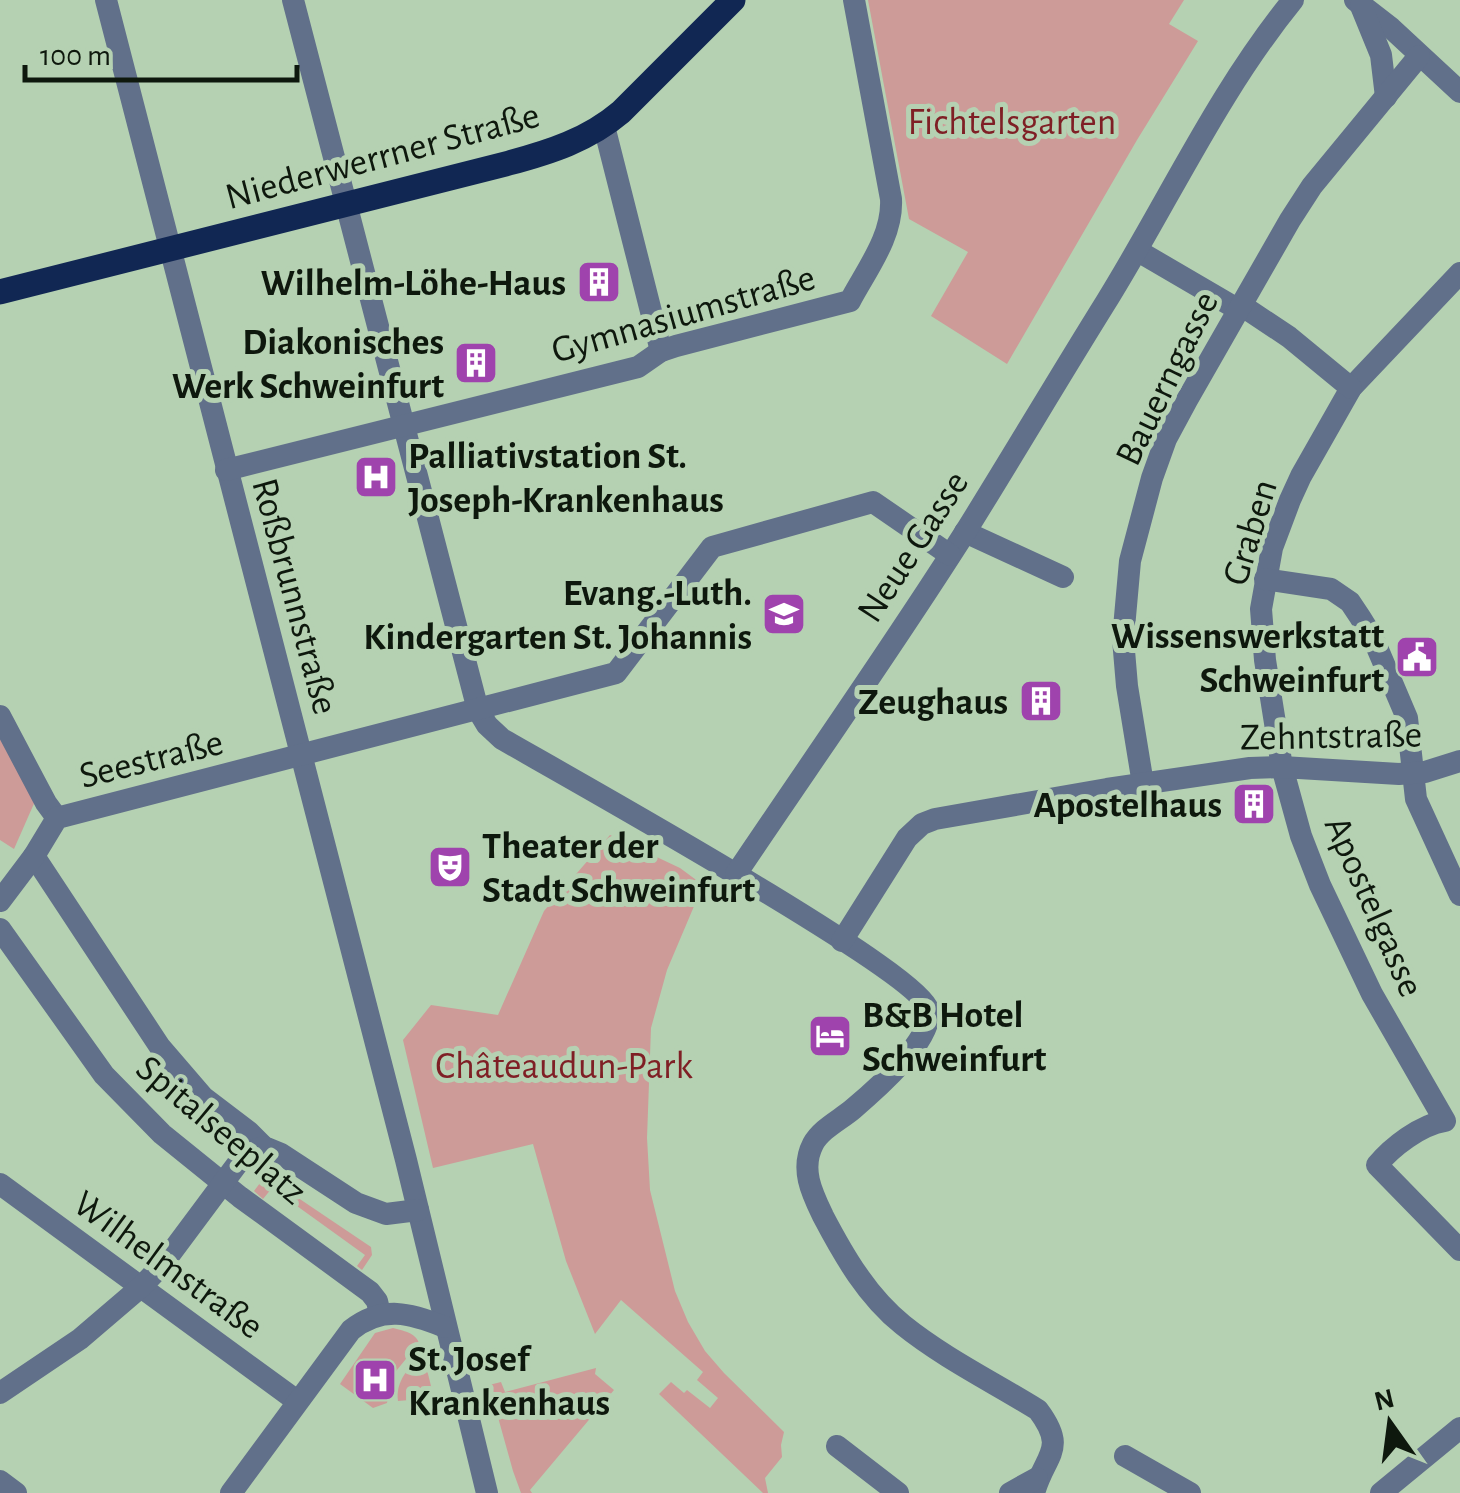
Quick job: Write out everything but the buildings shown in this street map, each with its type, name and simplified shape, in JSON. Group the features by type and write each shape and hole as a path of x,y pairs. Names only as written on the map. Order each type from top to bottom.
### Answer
{"main road":[{"name":"Niederwerrner Straße","path":"0,292 543,154 604,126 733,0"}],"street":[{"name":"Roßbrunnstraße","path":"106,0 302,754 486,1493"},
{"path":"293,0 478,710 502,738 736,874 919,994 928,1008 929,1020 923,1034 887,1078 813,1144 808,1162 809,1184 849,1262 880,1303 926,1341 1038,1410 1050,1426 1054,1448 1035,1486 1010,1493"},
{"name":"Gymnasiumstraße","path":"226,470 638,366 661,351 850,301 888,228 892,212 854,0"},
{"name":"Neue Gasse","path":"736,874 965,532 1138,251 1242,71 1293,0"},
{"path":"1358,3 1460,92"},
{"path":"1358,3 1381,55 1386,98"},
{"name":"Bauerngasse","path":"1143,784 1122,638 1130,561 1166,440 1312,186 1420,56"},
{"path":"604,126 661,351"},
{"path":"1138,251 1289,337 1350,388"},
{"name":"Graben","path":"1282,767 1261,609 1272,548 1290,500 1350,388 1460,273"},
{"name":"Seestraße","path":"0,901 58,818 616,674 712,548 873,502 950,554"},
{"path":"965,532 1063,577"},
{"path":"1265,580 1331,589 1350,602 1373,638 1407,718 1416,799 1460,896"},
{"path":"0,716 46,803 58,818"},
{"name":"Zehntstraße","path":"842,941 907,838 922,824 935,819 1250,768 1387,774 1413,773 1460,761"},
{"name":"Apostelgasse","path":"1282,767 1301,836 1320,885 1372,994 1445,1121 1422,1130 1386,1154 1377,1166 1460,1250"},
{"name":"Spitalseeplatz","path":"34,856 160,1047 203,1097 264,1148 281,1154 356,1204 386,1214 418,1210"},
{"name":"Spitalseeplatz","path":"0,929 104,1075 162,1134 370,1292 380,1314"},
{"path":"0,1393 80,1338 142,1286 246,1156 264,1148"},
{"name":"Wilhelmstraße","path":"0,1184 297,1401"},
{"path":"231,1493 351,1330 380,1314 419,1316 445,1327"},
{"path":"1381,1493 1460,1428"},
{"path":"837,1446 898,1493"},
{"path":"1124,1456 1190,1493"},
{"path":"0,1482 16,1493"}],"green space":[{"name":"Fichtelsgarten","path":"868,0 1184,0 1169,24 1198,41 1007,364 931,316 968,252 909,219"},
{"path":"0,731 36,799 14,849 0,840"},
{"name":"Châteaudun-Park","path":"610,835 680,868 703,885 667,970 651,1028 647,1138 650,1190 675,1291 688,1322 724,1373 784,1432 782,1457 765,1478 768,1493 763,1493 659,1394 671,1382 710,1408 718,1398 697,1380 703,1372 621,1300 595,1334 566,1261 533,1144 433,1168 403,1040 431,1005 498,1015 544,911"},
{"path":"263,1179 273,1181 371,1247 372,1255 362,1270 357,1266 365,1255 272,1188 263,1199 254,1191"},
{"path":"393,1328 412,1334 419,1343 392,1376 387,1403 373,1408 340,1384 375,1333"},
{"path":"423,1354 434,1398 398,1401 404,1375"},
{"path":"596,1368 595,1374 614,1390 530,1490 532,1493 521,1493 489,1385 501,1382 505,1392"}],"place":[{"name":"Wilhelm-Löhe-Haus","path":"599,282"},
{"name":"Diakonisches Werk Schweinfurt","path":"476,363"},
{"name":"Palliativstation St. Joseph-Krankenhaus","path":"376,477"},
{"name":"Evang.-Luth. Kindergarten St. Johannis","path":"784,614"},
{"name":"Wissenswerkstatt Schweinfurt","path":"1417,657"},
{"name":"Zeughaus","path":"1041,701"},
{"name":"Apostelhaus","path":"1254,804"},
{"name":"Theater der Stadt Schweinfurt","path":"450,867"},
{"name":"B&B Hotel Schweinfurt","path":"830,1036"},
{"name":"St. Josef Krankenhaus","path":"375,1380"}]}
